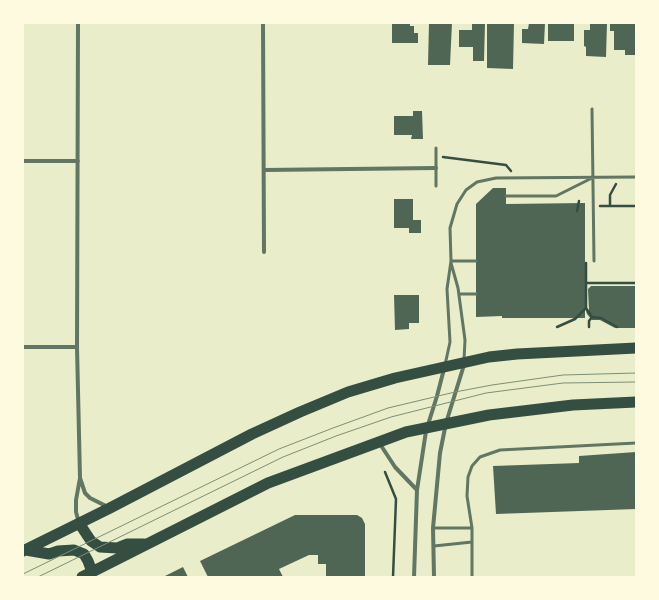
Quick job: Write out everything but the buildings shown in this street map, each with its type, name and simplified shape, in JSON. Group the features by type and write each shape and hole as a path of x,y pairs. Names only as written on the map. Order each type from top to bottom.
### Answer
{"highway":[{"path":"24,551 252,434 306,409 363,387 395,378 489,357 517,354 636,348"},
{"path":"86,575 268,483 406,432 489,415 573,404 636,402"},
{"path":"79,523 91,541 100,547 117,548 126,544 147,544"},
{"path":"24,551 49,554 58,551 74,550 84,554 88,561 91,569 86,575"}],"street":[{"path":"78,23 77,347 80,478 76,500 76,512 79,523"},
{"path":"263,23 264,252"},
{"path":"23,161 78,161"},
{"path":"264,170 436,168"},
{"path":"23,347 77,347"},
{"path":"434,577 433,528 438,464 446,423 464,362"},
{"path":"414,577 417,490 428,427 444,367"},
{"path":"379,442 395,467 417,490"},
{"path":"80,478 85,493 90,498 110,508"}],"lane":[{"path":"592,109 594,261"},
{"path":"436,148 436,186"},
{"path":"506,196 556,196 593,177"},
{"path":"444,367 450,342 447,289 451,261 450,228 457,204 466,190 477,182 496,178 636,177"},
{"path":"451,261 476,261"},
{"path":"451,261 458,288 465,340 464,362"},
{"path":"459,294 476,294"},
{"path":"472,577 472,528 468,496 468,477 472,466 480,457 500,450 636,443"},
{"path":"433,528 472,528"},
{"path":"434,546 472,542"}],"path":[{"path":"436,157 506,166 516,177"},
{"path":"610,195 610,206"},
{"path":"577,211 579,201"},
{"path":"599,206 636,206"},
{"path":"586,283 586,308 592,317 601,318 617,327"},
{"path":"556,327 575,319 586,308"},
{"path":"589,327 589,321 592,317"},
{"path":"384,472 396,500 393,577"}],"tram line":[{"path":"23,574 279,449 388,408 492,385 563,375 636,373"},
{"path":"38,577 283,457 336,436 391,417 486,393 563,383 636,382"}]}
